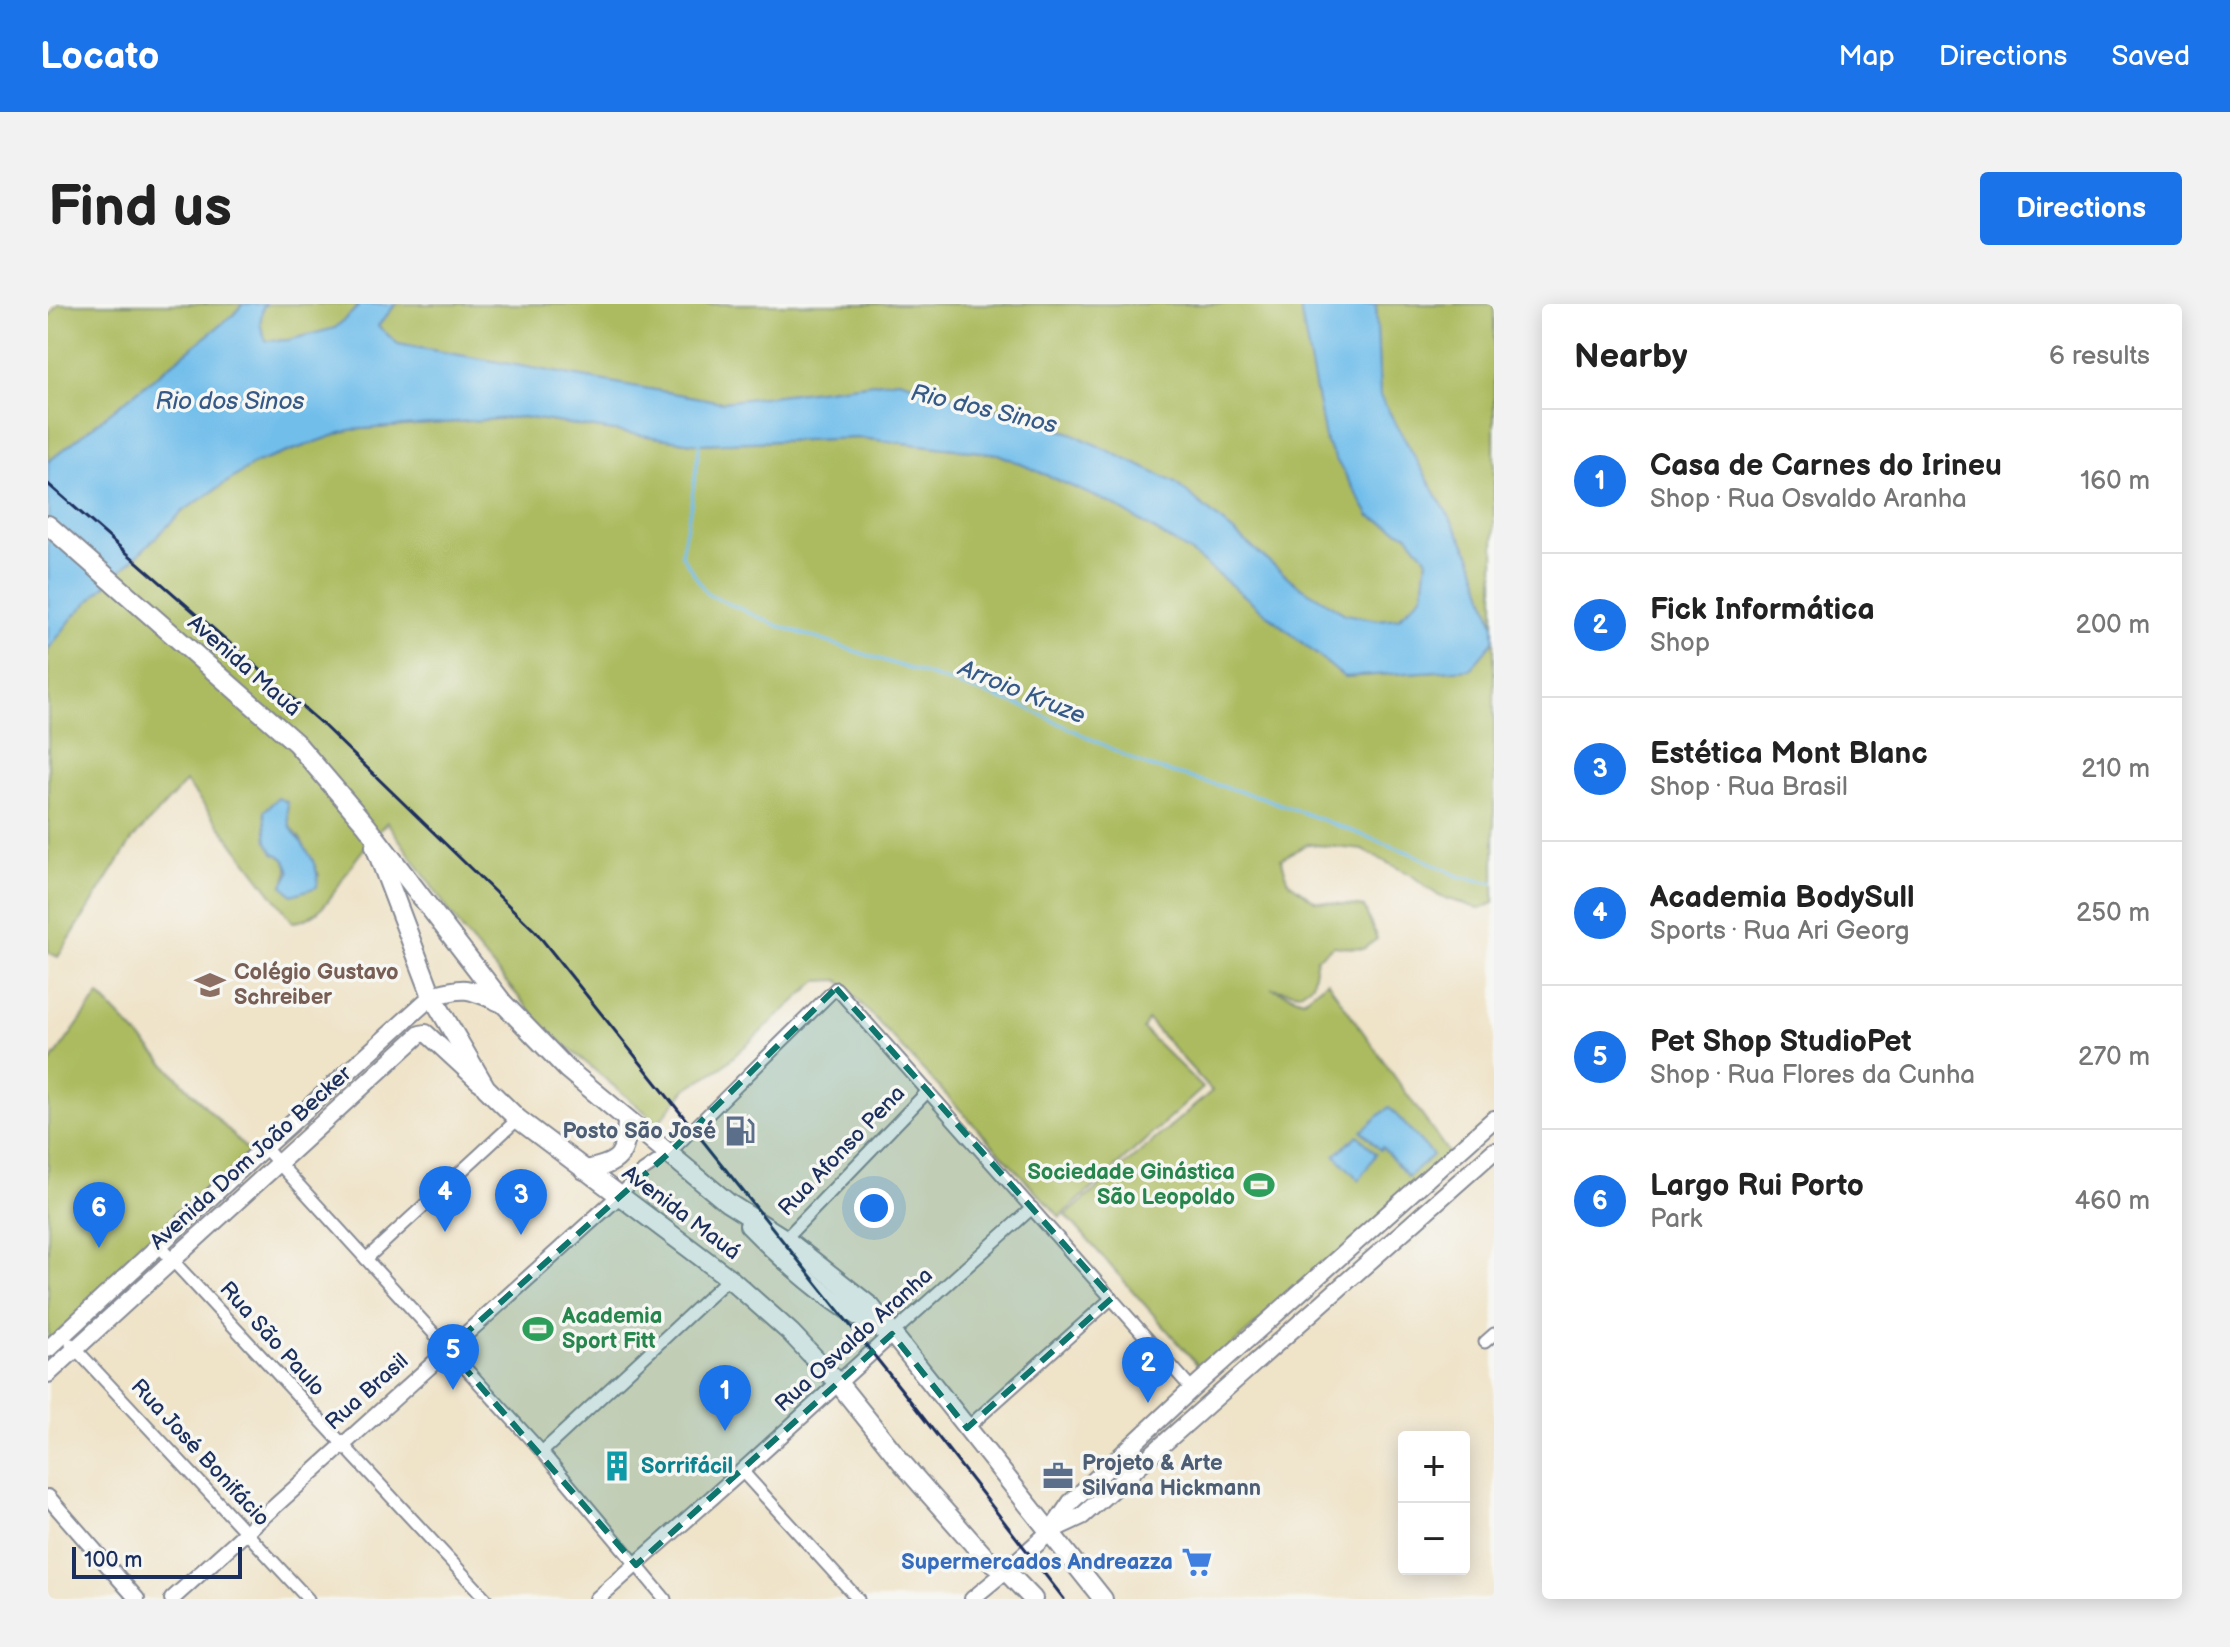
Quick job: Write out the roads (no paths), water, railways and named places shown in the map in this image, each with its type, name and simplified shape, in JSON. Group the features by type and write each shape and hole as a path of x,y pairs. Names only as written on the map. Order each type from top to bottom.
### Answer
{"main road":[{"name":"Avenida Mauá","path":"48,525 296,743 366,825 503,1003 567,1069 728,1203 775,1251 861,1320 892,1334"},
{"name":"Avenida Mauá","path":"366,825 432,996 486,1088 518,1119 729,1278 791,1333 839,1384 973,1545 1006,1571 1033,1599"},
{"path":"432,996 460,988 503,1003"},
{"name":"Avenida Dom João Becker","path":"48,1349 264,1147 432,996"},
{"name":"Avenida Dom João Becker","path":"48,1374 423,1033 486,1088"},
{"path":"1006,1571 1051,1531 1071,1502 1192,1389 1494,1119"},
{"path":"584,1170 608,1166 621,1156 626,1143 627,1120"},
{"path":"1051,1531 1082,1516 1494,1151"},
{"name":"Avenida Mauá","path":"728,1203 785,1239 871,1307 1103,1599"},
{"path":"1365,1235 1381,1251"}],"street":[{"name":"Rua Brasil","path":"172,1599 618,1197 643,1171 668,1154 836,988 928,1091"},
{"path":"928,1091 1192,1389"},
{"name":"Rua Afonso Pena","path":"785,1239 928,1091"},
{"path":"366,1259 518,1119"},
{"path":"264,1147 542,1452 665,1599"},
{"name":"Rua Osvaldo Aranha","path":"597,1599 1032,1208"},
{"name":"Rua São Paulo","path":"160,1247 486,1599"},
{"path":"542,1452 729,1278"},
{"path":"967,1428 1112,1298"},
{"name":"Rua José Bonifácio","path":"63,1335 308,1599"},
{"path":"742,1471 858,1599"},
{"path":"48,1497 137,1599"},
{"path":"972,1599 1006,1571"}],"water":[{"name":"Rio dos Sinos","path":"243,304 267,304 263,306 260,324 266,341 289,340 335,328 358,307 356,304 396,304 378,326 398,344 722,402 899,380 1071,433 1174,482 1296,584 1345,614 1378,620 1399,618 1423,594 1427,559 1408,535 1370,516 1326,443 1301,314 1301,304 1376,304 1380,396 1471,555 1494,626 1494,640 1470,669 1344,677 1193,554 1112,504 998,454 860,438 699,444 523,417 350,430 256,463 183,511 73,617 48,650 48,462"},
{"path":"278,798 287,802 290,825 310,855 318,878 317,887 292,895 283,885 290,872 288,865 267,842 264,811"},
{"path":"1389,1107 1433,1155 1408,1177 1382,1147 1380,1150 1362,1131"},
{"path":"1358,1135 1376,1154 1359,1180 1335,1155"}],"waterway":[{"name":"Arroio Kruze","path":"700,440 681,554 707,594 779,626 1025,707 1147,766 1261,797 1413,854 1460,877 1494,883"}],"railway":[{"path":"48,484 322,724 536,932 901,1389 1064,1599"}],"place":[{"name":"Colégio Gustavo Schreiber","path":"210,985"},
{"name":"Posto São José","path":"740,1131"},
{"name":"Sociedade Ginástica São Leopoldo","path":"1259,1185"},
{"name":"Academia BodySull","path":"445,1232"},
{"name":"Estética Mont Blanc","path":"521,1235"},
{"name":"Largo Rui Porto","path":"99,1248"},
{"name":"Academia Sport Fitt","path":"538,1329"},
{"name":"Pet Shop StudioPet","path":"453,1390"},
{"name":"Fick Informática","path":"1148,1403"},
{"name":"Casa de Carnes do Irineu","path":"725,1431"},
{"name":"Sorrifácil","path":"617,1466"},
{"name":"Projeto & Arte Silvana Hickmann","path":"1058,1476"},
{"name":"Supermercados Andreazza","path":"1197,1562"}]}
